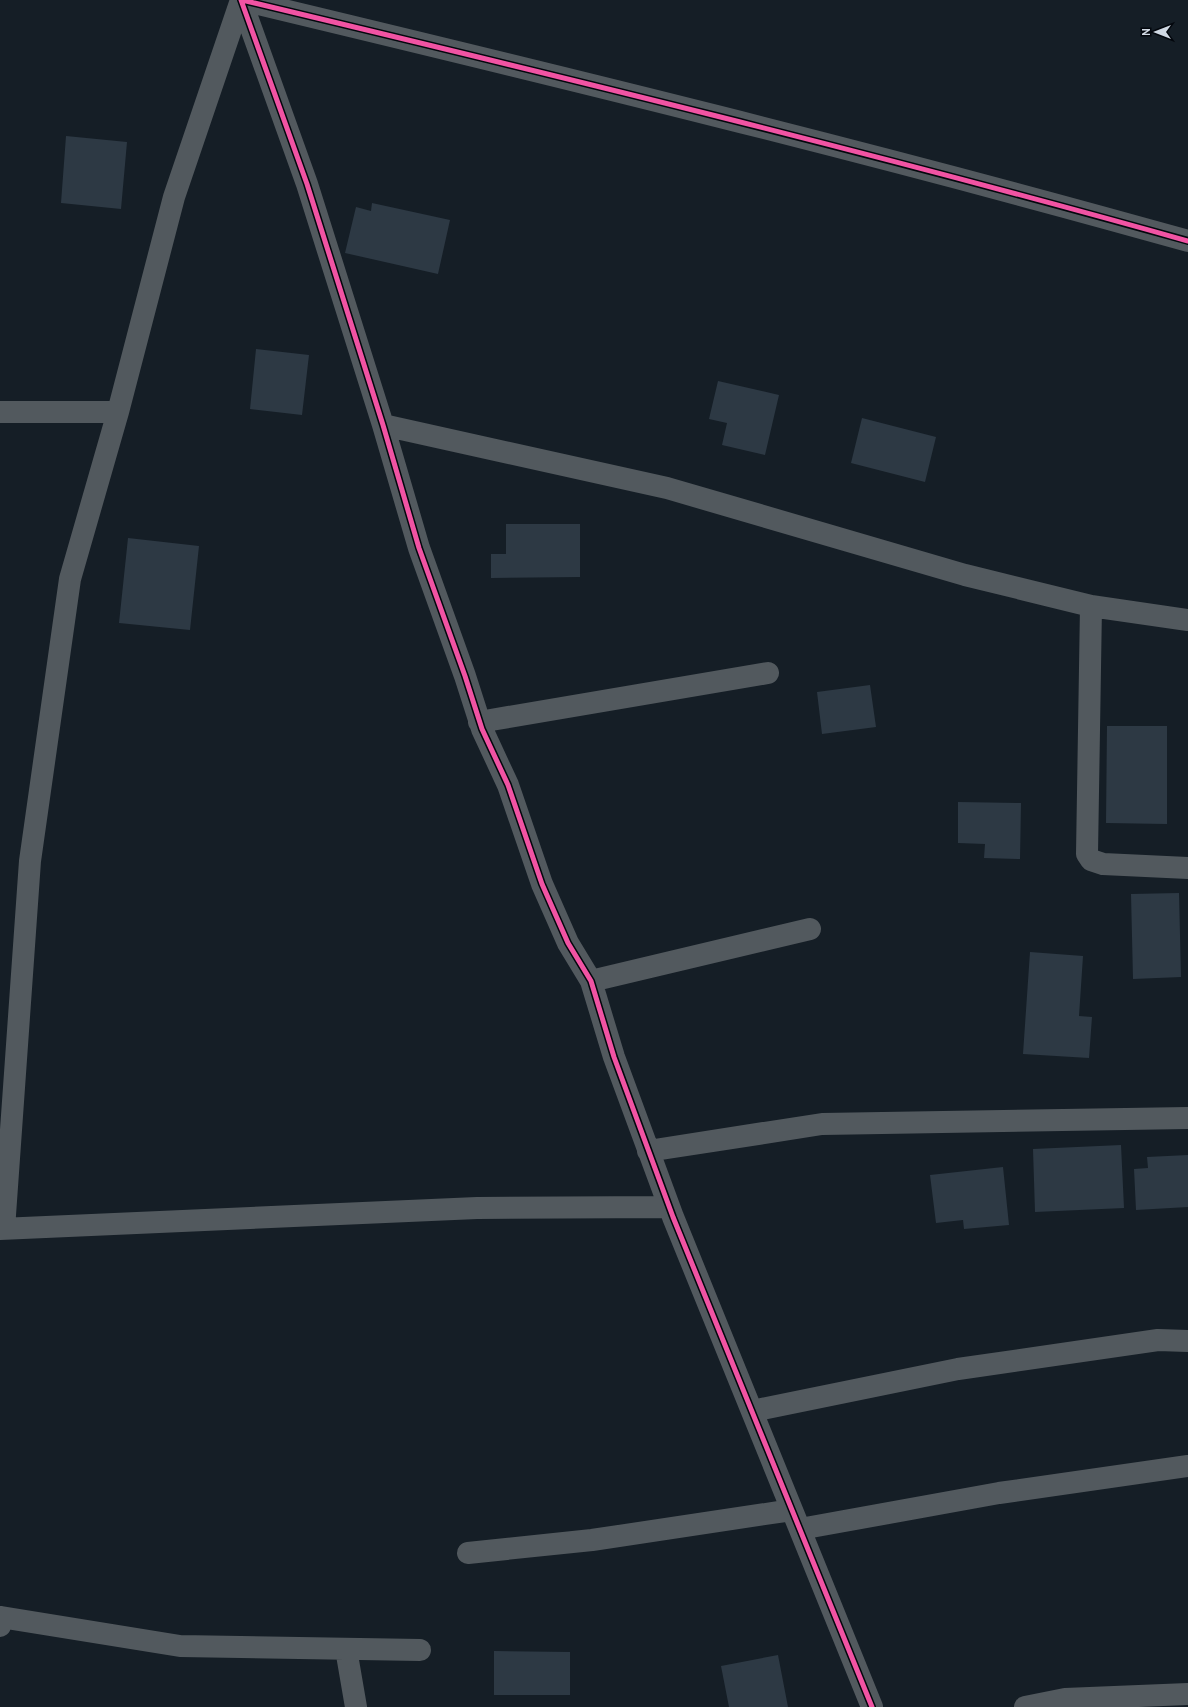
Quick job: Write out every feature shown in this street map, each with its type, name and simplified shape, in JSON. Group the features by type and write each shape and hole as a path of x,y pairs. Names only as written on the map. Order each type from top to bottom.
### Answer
{"street":[{"path":"242,0 596,85 1024,195 1188,240"},
{"path":"242,0 174,197 118,412 70,579 30,861 2,1229 477,1208 669,1208"},
{"path":"242,0 307,184 383,425 419,548 465,676 479,722 508,785 542,884 568,943 591,981 614,1057 669,1208 872,1707"},
{"path":"0,412 118,412"},
{"path":"383,425 667,488 965,575 1091,606 1188,620"},
{"path":"1091,606 1087,854 1091,860 1103,864 1188,868"},
{"path":"479,722 768,673"},
{"path":"591,981 810,929"},
{"path":"648,1151 822,1124 1188,1118"},
{"path":"752,1411 958,1369 1158,1340 1188,1342"},
{"path":"800,1530 999,1493 1188,1466"},
{"path":"468,1553 592,1540 792,1510"},
{"path":"0,1626 1,1617 180,1646 420,1650"},
{"path":"346,1649 356,1707"},
{"path":"1025,1707 1065,1699 1188,1694"}],"building":[{"path":"66,136 127,142 121,209 61,203"},
{"path":"372,203 450,220 438,274 345,253 356,207 371,211"},
{"path":"256,349 309,355 302,415 250,409"},
{"path":"718,381 779,395 765,455 722,445 727,423 709,419"},
{"path":"862,418 936,437 925,482 851,463"},
{"path":"506,524 580,524 580,577 491,578 491,554 506,554"},
{"path":"128,538 199,546 190,630 119,623"},
{"path":"870,685 876,727 822,734 817,692"},
{"path":"1107,726 1167,726 1167,824 1106,823"},
{"path":"958,802 1021,803 1020,859 984,858 985,844 958,843"},
{"path":"1179,893 1181,977 1133,979 1131,894"},
{"path":"1030,952 1083,956 1079,1016 1092,1017 1089,1058 1023,1054"},
{"path":"1121,1145 1124,1208 1035,1212 1033,1149"},
{"path":"1188,1155 1188,1207 1136,1210 1134,1169 1148,1168 1147,1157"},
{"path":"1003,1167 1009,1225 964,1229 963,1220 936,1223 930,1175"},
{"path":"494,1651 570,1652 570,1695 494,1695"},
{"path":"778,1655 788,1707 729,1707 721,1666"}],"cycle path":[{"path":"241,0 307,184 383,425 419,548 465,676 482,729 508,785 542,884 568,943 591,981 614,1057 673,1217 872,1707"},
{"path":"242,0 598,86 835,146 1070,208 1188,241"}]}
